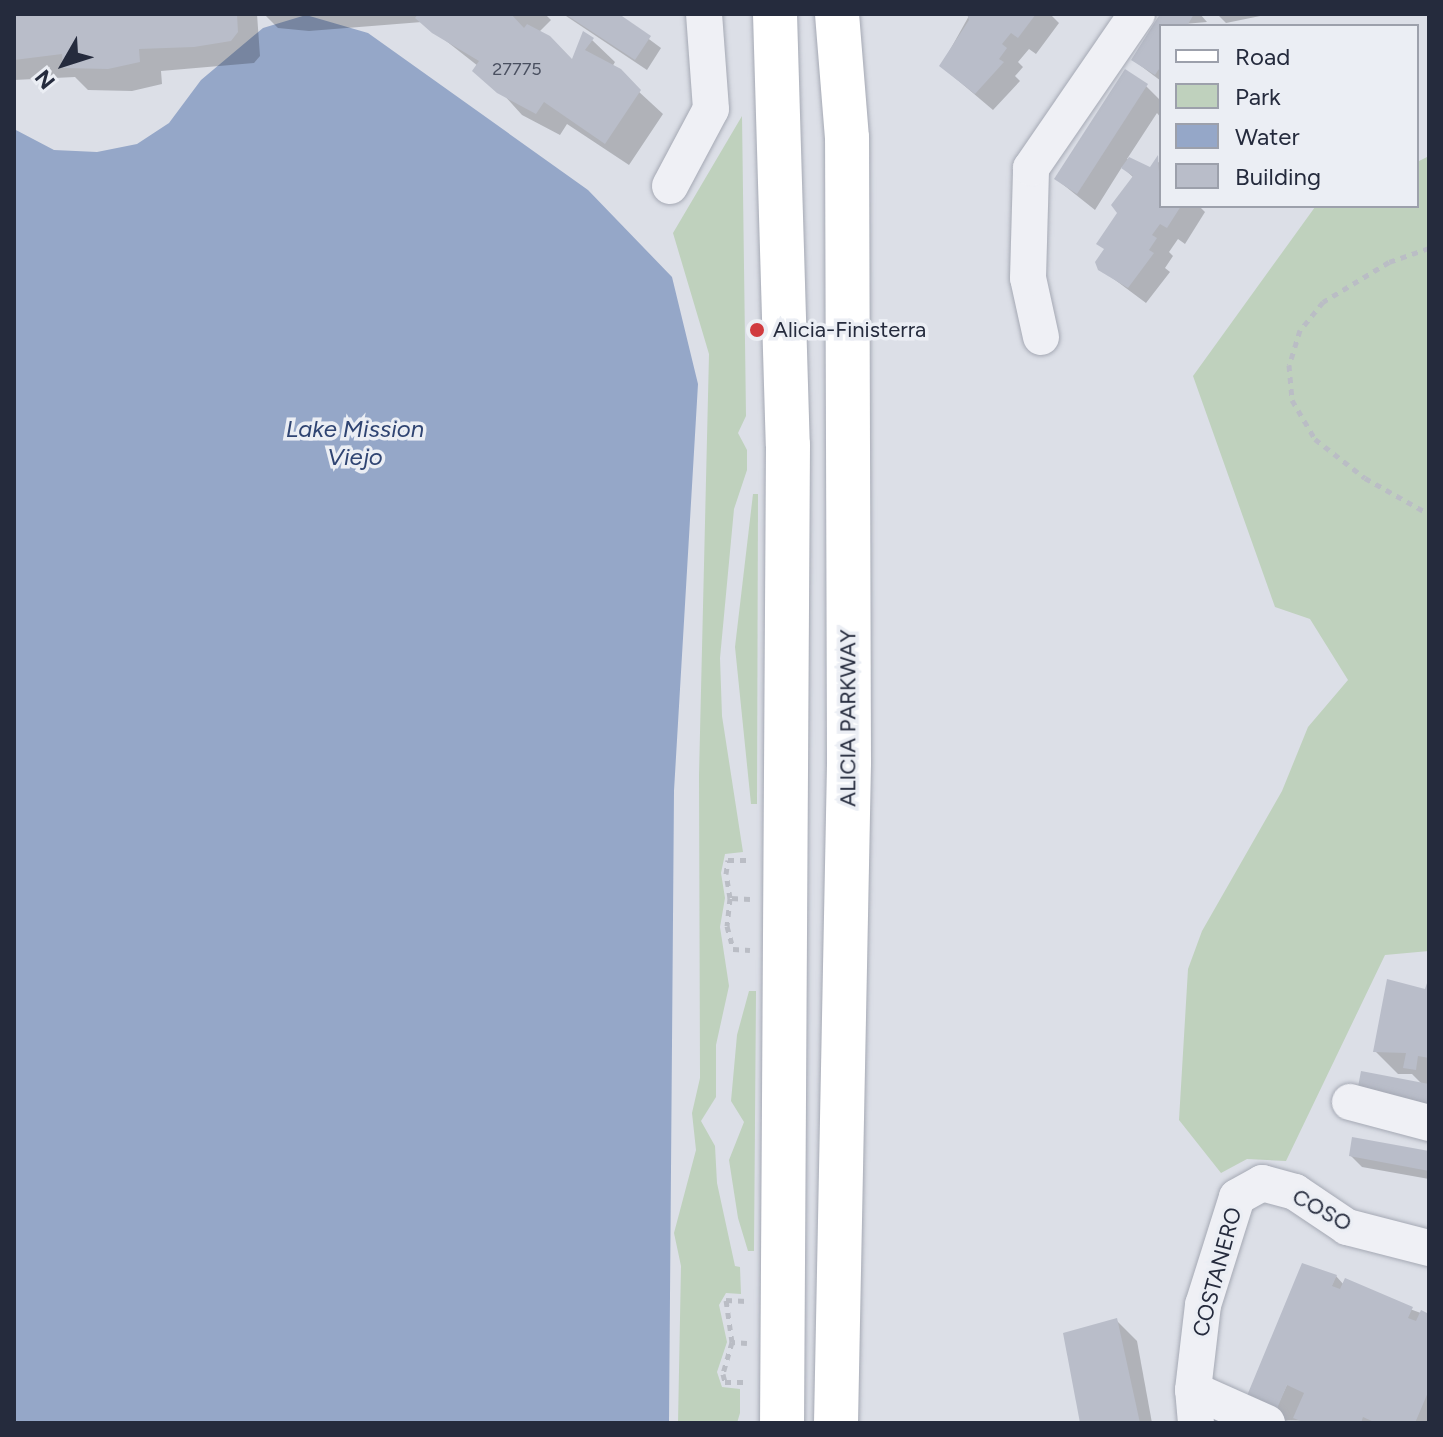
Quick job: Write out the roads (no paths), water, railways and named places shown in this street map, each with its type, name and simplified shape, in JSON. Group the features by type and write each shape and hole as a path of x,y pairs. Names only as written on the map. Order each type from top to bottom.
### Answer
{"main road":[{"path":"775,14 788,445 782,1423"},
{"name":"ALICIA PARKWAY","path":"836,1423 849,777 847,138 837,14"}],"street":[{"path":"670,186 711,109 704,14"},
{"path":"1041,337 1028,278 1031,168 1137,14"},
{"path":"1350,1102 1429,1123"},
{"name":"COSO","path":"1262,1183 1295,1192 1347,1227 1429,1248"},
{"name":"COSTANERO","path":"1195,1407 1203,1305 1237,1197 1262,1183"},
{"path":"1195,1407 1267,1423"}],"water":[{"name":"Lake Mission Viejo","path":"306,15 368,33 588,190 672,277 698,384 674,791 669,1423 14,1423 14,129 54,150 97,152 137,144 169,123 201,80 263,28"}],"place":[{"name":"Alicia-Finisterra","path":"757,330"}]}
